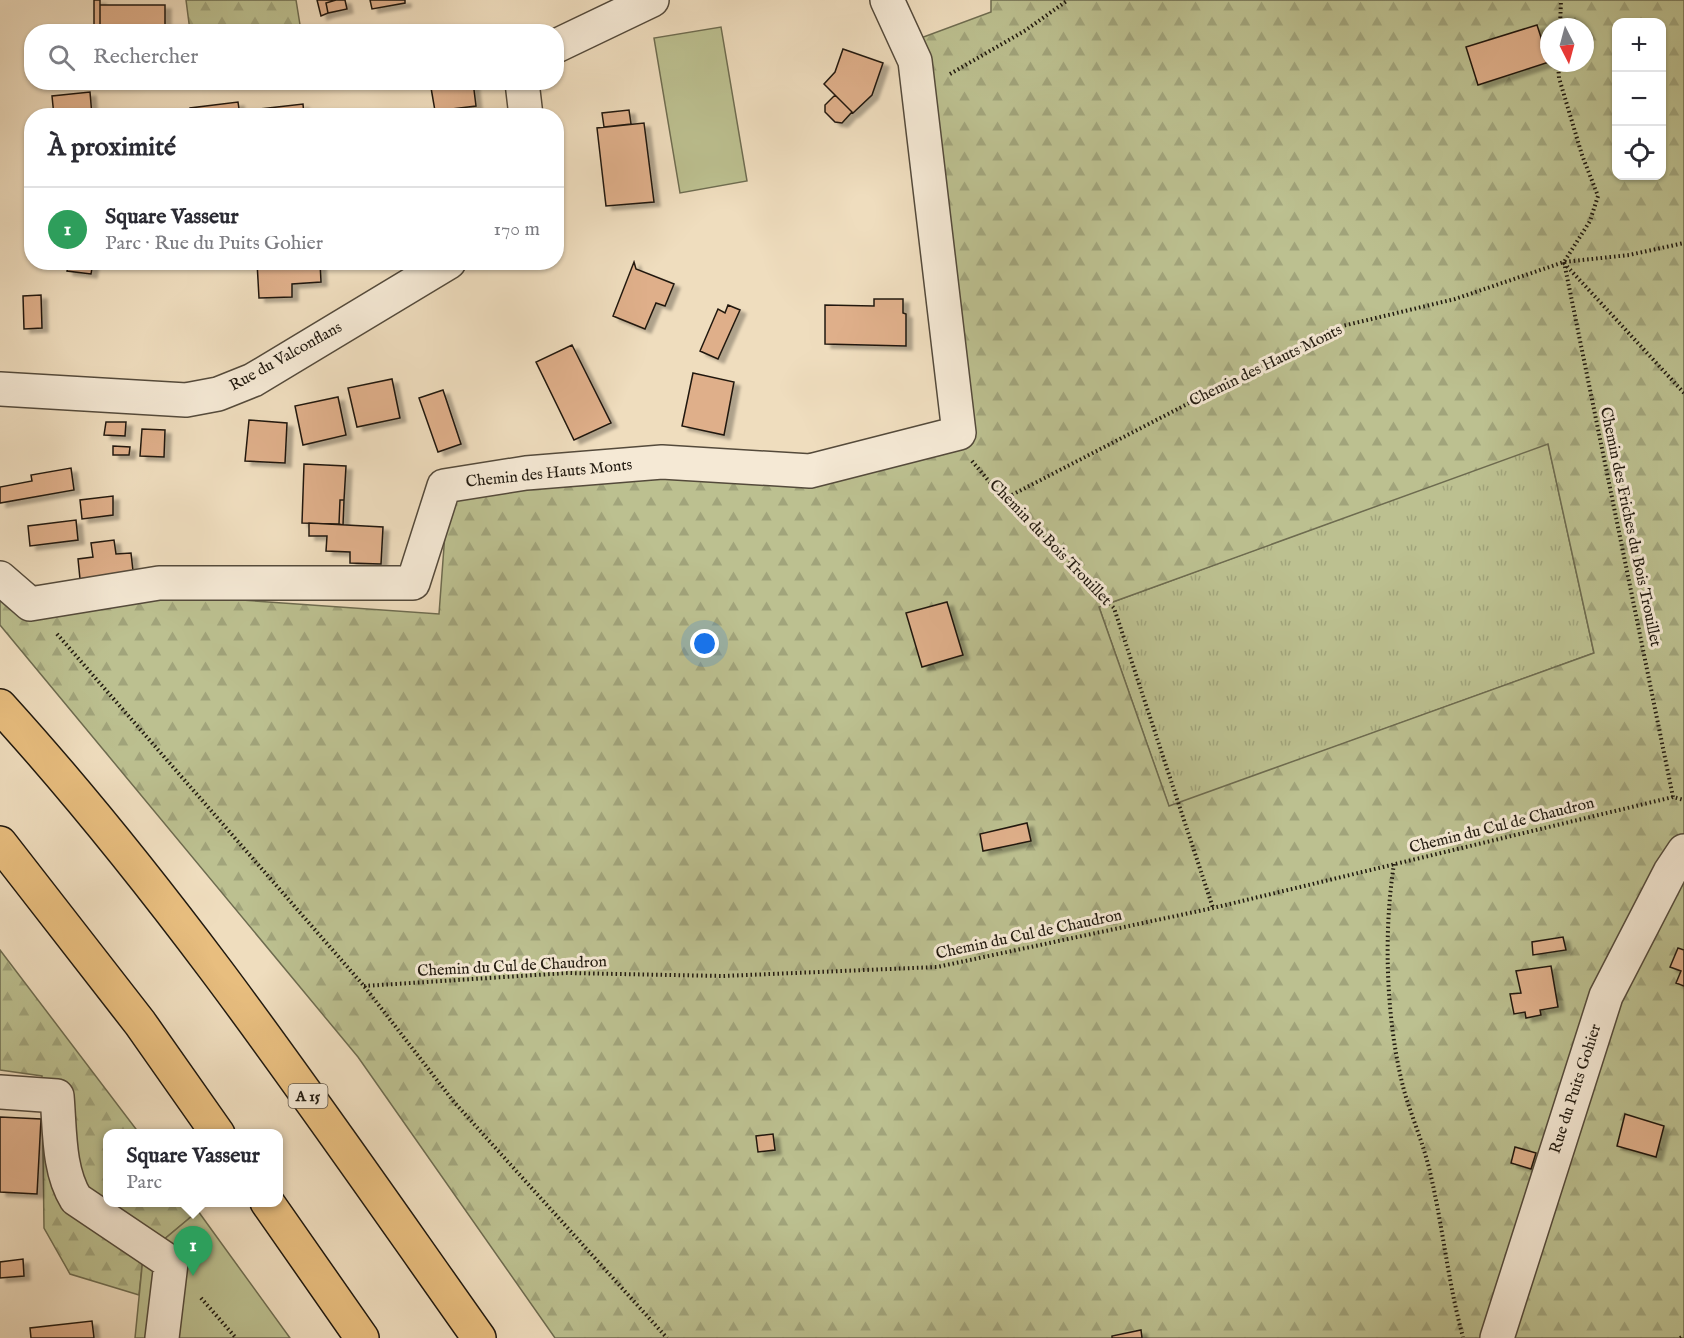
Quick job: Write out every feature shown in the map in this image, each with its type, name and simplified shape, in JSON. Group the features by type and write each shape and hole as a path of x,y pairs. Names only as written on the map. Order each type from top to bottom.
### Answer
{"highway":[{"name":"A 15","path":"0,706 56,768 217,969 479,1338"},
{"path":"0,843 140,1023 214,1129"},
{"path":"270,1207 362,1338"}],"street":[{"path":"564,42 652,0"},
{"path":"887,0 915,61 959,433"},
{"path":"523,90 525,108"},
{"name":"Rue du Valconflans","path":"0,389 186,400 218,394 253,380 436,270"},
{"name":"Chemin des Hauts Monts","path":"30,604 159,583 413,583 444,486 526,473 662,462 810,471 959,433"},
{"path":"0,578 30,604"},
{"name":"Rue du Puits Gohier","path":"1497,1338 1606,996 1670,872 1684,851"},
{"path":"0,1092 57,1096 69,1186 76,1199 171,1263 162,1338"}],"path":[{"path":"918,90 957,71 1026,30 1068,0"},
{"path":"1560,18 1561,0"},
{"path":"1559,72 1578,144 1598,196 1590,221 1564,262 1684,393"},
{"name":"Chemin des Hauts Monts","path":"1004,500 1334,328 1455,299 1564,262 1629,255 1684,243"},
{"name":"Chemin des Friches du Bois Trouillet","path":"1564,262 1673,797"},
{"name":"Chemin du Bois Trouillet","path":"959,433 971,459 1004,500 1114,608 1213,908"},
{"path":"30,604 364,986 454,1102 667,1338"},
{"name":"Chemin du Cul de Chaudron","path":"364,986 567,973 723,976 937,968 1213,908 1673,797 1684,800"},
{"path":"1394,864 1388,899 1387,937 1392,1016 1405,1092 1430,1170 1463,1338"},
{"path":"171,1263 236,1338"}],"green space":[{"path":"186,0 296,0 300,24 189,24"},
{"path":"991,0 1684,0 1684,1338 555,1338 358,1057 0,625 0,583 439,614 448,493 967,437 910,42 991,12","holes":["1548,444 1594,653 1169,806 1099,607"]},
{"path":"721,27 747,181 680,193 654,38"},
{"path":"1548,443 1594,653 1169,807 1099,607"},
{"path":"0,950 136,1129 103,1129 103,1207 194,1207 198,1211 143,1257 139,1295 70,1274 44,1228 42,1076 0,1070"},
{"path":"198,1211 290,1338 135,1338 143,1257"}],"building":[{"path":"94,0 100,0 100,24 94,24"},
{"path":"317,0 336,0 326,3 328,13 321,16"},
{"path":"345,0 347,9 328,13 326,3"},
{"path":"370,0 405,0 405,3 372,9"},
{"path":"100,5 165,5 165,24 100,24"},
{"path":"1537,25 1540,34 1540,65 1478,85 1466,47"},
{"path":"843,49 883,63 872,95 853,113 824,84 835,72"},
{"path":"431,90 474,90 476,106 434,108"},
{"path":"90,92 91,108 53,108 52,96"},
{"path":"835,95 852,112 842,123 835,122 825,112 825,105"},
{"path":"238,102 239,108 190,108"},
{"path":"303,104 303,108 269,108"},
{"path":"629,110 631,124 604,127 602,113"},
{"path":"644,123 654,202 606,206 597,128"},
{"path":"634,262 636,269 674,284 665,306 656,303 645,329 613,316"},
{"path":"67,270 92,270 91,274"},
{"path":"257,270 320,270 321,282 292,284 292,297 259,298"},
{"path":"41,295 42,328 24,329 23,296"},
{"path":"874,299 903,299 903,313 906,314 906,346 825,344 825,305 874,306"},
{"path":"728,305 740,310 718,359 700,351 718,309 725,313"},
{"path":"572,345 611,423 574,440 536,362"},
{"path":"693,373 734,382 724,435 682,426"},
{"path":"392,379 400,418 357,427 348,388"},
{"path":"443,390 461,444 438,452 419,398"},
{"path":"338,397 346,435 303,445 295,406"},
{"path":"249,420 287,423 285,463 245,461"},
{"path":"106,422 126,422 125,436 104,435"},
{"path":"142,429 165,430 164,457 140,456"},
{"path":"113,446 130,447 129,455 113,455"},
{"path":"304,464 346,466 344,500 340,500 339,524 302,523"},
{"path":"71,468 74,490 0,503 0,487 32,481 31,475"},
{"path":"113,496 113,515 82,519 80,500"},
{"path":"340,500 344,500 343,525 339,524"},
{"path":"76,520 78,540 30,546 28,526"},
{"path":"309,523 383,527 381,564 350,563 350,552 326,551 327,536 309,536"},
{"path":"114,540 116,554 131,553 133,571 80,579 78,559 93,557 91,543"},
{"path":"947,602 963,655 922,667 906,613"},
{"path":"1027,823 1031,841 983,851 980,834"},
{"path":"1563,937 1566,950 1533,955 1532,942"},
{"path":"1678,948 1684,950 1684,986 1676,983 1681,971 1670,967"},
{"path":"1551,966 1558,1007 1540,1010 1541,1015 1526,1018 1525,1012 1514,1014 1510,994 1521,993 1516,971"},
{"path":"1625,1114 1664,1126 1656,1157 1617,1146"},
{"path":"0,1117 41,1119 37,1194 0,1192"},
{"path":"773,1134 775,1150 758,1152 756,1136"},
{"path":"1515,1147 1536,1153 1531,1169 1511,1163"},
{"path":"23,1259 24,1276 0,1278 0,1262"},
{"path":"92,1321 94,1338 31,1338 30,1328"},
{"path":"1141,1330 1142,1338 1112,1338 1112,1336"}],"place":[{"name":"Square Vasseur","path":"193,1276"}]}
